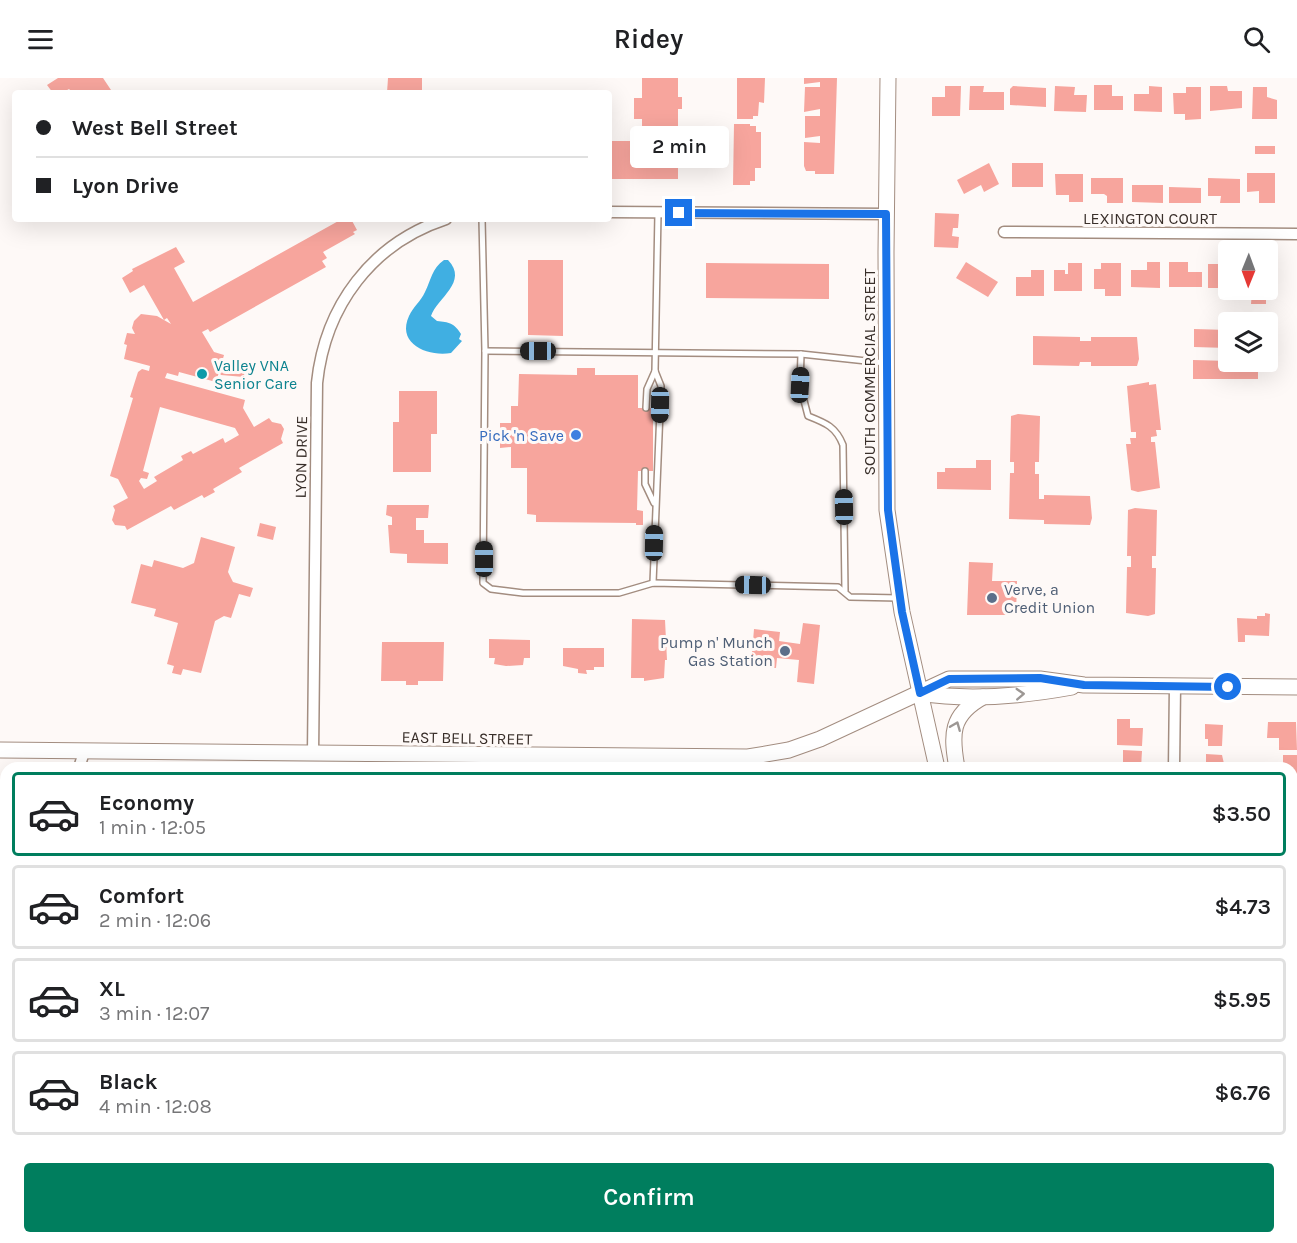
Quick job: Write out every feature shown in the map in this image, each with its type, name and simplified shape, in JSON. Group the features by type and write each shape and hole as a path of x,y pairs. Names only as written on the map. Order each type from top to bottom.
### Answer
{"main road":[{"name":"SOUTH COMMERCIAL STREET","path":"888,78 886,214 888,510 900,598 936,762"},
{"name":"EAST BELL STREET","path":"0,750 748,757 789,750 820,739 949,679 1040,678 1084,685"},
{"path":"920,693 948,698 1041,693 1084,685 1297,687"},
{"path":"956,762 952,740 956,723 967,709 985,696"}],"street":[{"path":"612,212 886,214"},
{"name":"LYON DRIVE","path":"313,754 317,383 323,345 342,301 371,264 409,235 439,222"},
{"name":"LEXINGTON COURT","path":"1004,232 1297,234"},
{"path":"1174,762 1175,686"},
{"path":"81,762 84,752"},
{"path":"84,752 87,762"}],"lane":[{"path":"646,408 647,389 655,371 658,213"},
{"path":"482,222 485,351 483,583 491,589 523,593 619,592 653,583 837,587 850,597 900,598"},
{"path":"485,351 801,354 887,364"},
{"path":"801,354 800,385 808,416 826,422 837,431 843,445 845,591"},
{"path":"653,583 654,503 659,482 661,386 655,371"},
{"path":"645,471 645,484 654,503"}],"water":[{"path":"444,260 448,260 454,268 455,276 450,290 431,316 437,321 456,327 461,334 459,339 462,341 451,353 442,354 416,347 407,334 406,326 434,270"}],"building":[{"path":"58,78 103,78 111,90 51,90 47,85"},
{"path":"388,78 422,78 422,90 387,90"},
{"path":"642,78 678,78 678,97 682,97 682,109 678,109 678,179 612,179 612,141 642,141 642,119 634,119 634,98 642,98"},
{"path":"737,78 765,78 764,103 759,102 758,116 753,116 753,119 737,119"},
{"path":"804,78 837,78 834,174 815,174 815,171 806,171 804,166 804,142 820,143 820,136 805,138 805,116 820,116 820,109 804,112 805,87 820,87 820,82 804,84"},
{"path":"1094,85 1112,85 1112,96 1123,96 1123,110 1094,110"},
{"path":"945,86 961,86 960,116 932,116 932,97 945,97"},
{"path":"970,86 984,86 983,92 1004,92 1004,110 969,110"},
{"path":"1013,86 1046,88 1046,107 1010,105 1010,89"},
{"path":"1055,86 1075,87 1074,95 1087,95 1086,112 1054,111"},
{"path":"1149,86 1162,87 1162,112 1134,111 1134,94 1149,94"},
{"path":"1210,86 1227,86 1228,91 1242,91 1242,108 1210,111"},
{"path":"1186,87 1201,87 1201,119 1185,120 1185,114 1174,114 1173,93 1186,93"},
{"path":"1253,87 1267,87 1267,97 1277,100 1277,119 1252,119"},
{"path":"734,124 750,124 750,126 756,126 756,132 761,132 761,168 755,168 755,181 750,181 750,185 733,185"},
{"path":"1255,146 1275,146 1275,154 1255,154"},
{"path":"989,163 999,184 984,192 981,185 964,194 957,180"},
{"path":"1012,163 1043,163 1043,187 1012,187"},
{"path":"1247,173 1275,173 1275,203 1259,203 1259,191 1247,192"},
{"path":"1055,174 1083,174 1083,202 1069,202 1069,195 1056,195"},
{"path":"1091,178 1123,178 1123,203 1107,203 1107,196 1104,194 1091,194"},
{"path":"1208,178 1240,179 1240,203 1220,203 1221,196 1208,196"},
{"path":"1132,185 1163,185 1163,203 1132,202"},
{"path":"1169,187 1201,188 1201,203 1169,203"},
{"path":"935,213 959,214 958,228 953,228 952,236 959,237 958,248 934,247"},
{"name":"Valley VNA Senior Care","path":"337,222 353,222 357,230 353,232 355,234 323,252 327,258 322,261 326,267 210,332 208,329 202,332 214,352 224,355 222,362 245,364 244,377 221,375 219,372 216,382 179,372 178,376 167,373 165,378 245,400 243,408 254,427 269,418 272,422 281,424 284,429 281,439 283,443 239,468 242,472 213,489 215,492 204,498 202,495 174,510 171,506 127,530 125,526 115,525 112,520 115,510 113,506 128,498 118,479 110,476 133,398 130,397 138,372 142,369 149,371 150,366 124,359 127,333 135,334 132,328 134,321 141,314 157,316 164,320 144,285 130,293 122,278 133,271 132,269 176,247 185,262 174,268 193,302","holes":["160,407 235,428 239,435 225,443 223,438 193,454 191,451 181,456 183,460 154,477 157,481 144,489 139,481 141,478 147,479 149,473 143,471"]},
{"path":"528,260 563,260 563,336 528,335"},
{"path":"966,262 998,282 988,297 956,278"},
{"path":"1147,262 1160,262 1160,288 1131,287 1131,270 1147,270"},
{"path":"1169,262 1188,262 1188,272 1202,272 1202,287 1169,287"},
{"path":"706,263 829,264 829,299 706,298"},
{"path":"1068,263 1082,263 1082,291 1054,291 1054,270 1065,270 1065,274 1068,274"},
{"path":"1101,263 1121,263 1121,296 1105,296 1105,289 1094,289 1094,269 1101,269"},
{"path":"1208,264 1218,264 1218,288 1208,288"},
{"path":"1031,270 1044,270 1044,296 1016,296 1016,277 1031,277"},
{"path":"1251,300 1266,300 1266,304 1251,304"},
{"path":"1194,329 1218,330 1218,348 1194,347"},
{"path":"1033,336 1080,337 1080,341 1091,341 1091,337 1137,337 1139,359 1137,366 1091,366 1091,362 1080,362 1079,366 1033,365"},
{"path":"1193,360 1218,361 1218,372 1258,372 1258,379 1193,379"},
{"name":"Pick 'n Save","path":"577,368 595,368 595,375 638,375 638,408 653,408 653,471 638,471 637,510 643,511 643,525 636,525 636,523 536,522 536,515 527,514 527,468 511,468 511,447 500,448 500,423 511,423 511,406 518,406 519,374 577,375"},
{"path":"1149,382 1149,385 1156,384 1161,430 1156,430 1157,436 1151,437 1151,442 1155,442 1160,488 1138,492 1131,490 1126,444 1131,444 1130,438 1136,438 1136,432 1131,432 1127,386"},
{"path":"399,391 437,391 437,434 431,434 431,472 393,472 393,422 399,422"},
{"path":"1018,414 1040,416 1039,462 1035,462 1035,474 1039,474 1039,499 1044,499 1044,495 1090,496 1092,518 1090,525 1044,524 1044,520 1009,519 1010,473 1014,473 1014,462 1010,462 1011,416"},
{"path":"976,460 991,460 991,490 937,489 937,472 945,472 945,468 976,468"},
{"path":"387,505 429,505 428,518 416,518 416,530 424,530 424,543 448,543 448,564 407,563 407,554 390,553 388,525 392,525 392,517 386,515"},
{"path":"1135,508 1157,510 1156,556 1152,556 1152,568 1156,568 1155,614 1148,616 1126,613 1127,567 1131,567 1131,556 1127,556 1128,510"},
{"path":"260,523 276,527 273,540 257,536"},
{"path":"201,537 235,547 228,572 233,582 253,588 250,597 239,594 231,618 224,616 215,621 201,673 183,669 181,675 172,673 174,666 167,664 178,623 154,616 156,609 131,603 141,564 152,567 154,560 183,568 194,563"},
{"name":"Verve, a Credit Union","path":"969,562 993,563 992,581 1017,581 1016,615 967,615"},
{"path":"1265,613 1270,614 1269,636 1245,635 1245,642 1238,642 1237,618 1257,619 1257,616 1265,616"},
{"path":"632,619 665,620 667,660 665,660 664,678 644,681 644,678 631,678"},
{"name":"Pump n' Munch Gas Station","path":"803,623 820,625 814,684 797,682 799,660 777,658 776,668 751,665 754,629 780,632 779,641 800,644"},
{"path":"489,639 530,640 530,658 524,658 523,665 494,664 495,658 489,658"},
{"path":"382,642 444,642 443,681 418,681 418,685 406,685 406,681 381,681"},
{"path":"563,648 604,648 604,667 586,670 587,674 578,673 578,669 563,666"},
{"path":"1117,719 1130,719 1130,728 1143,728 1142,746 1117,745"},
{"path":"1268,722 1296,722 1297,750 1279,750 1279,738 1267,738"},
{"path":"1205,724 1223,725 1222,746 1208,746 1208,739 1205,739"},
{"path":"1123,750 1142,751 1141,762 1123,762"},
{"path":"1206,754 1222,755 1224,762 1206,762"},
{"path":"1283,755 1297,755 1297,762 1283,762"}],"place":[{"name":"Valley VNA Senior Care","path":"202,374"},
{"name":"Pick 'n Save","path":"576,435"},
{"name":"Verve, a Credit Union","path":"992,598"},
{"name":"Pump n' Munch Gas Station","path":"785,651"}],"route":[{"path":"679,213 886,214 888,510 902,612 920,693 949,679 1040,678 1084,685 1228,687"}]}
